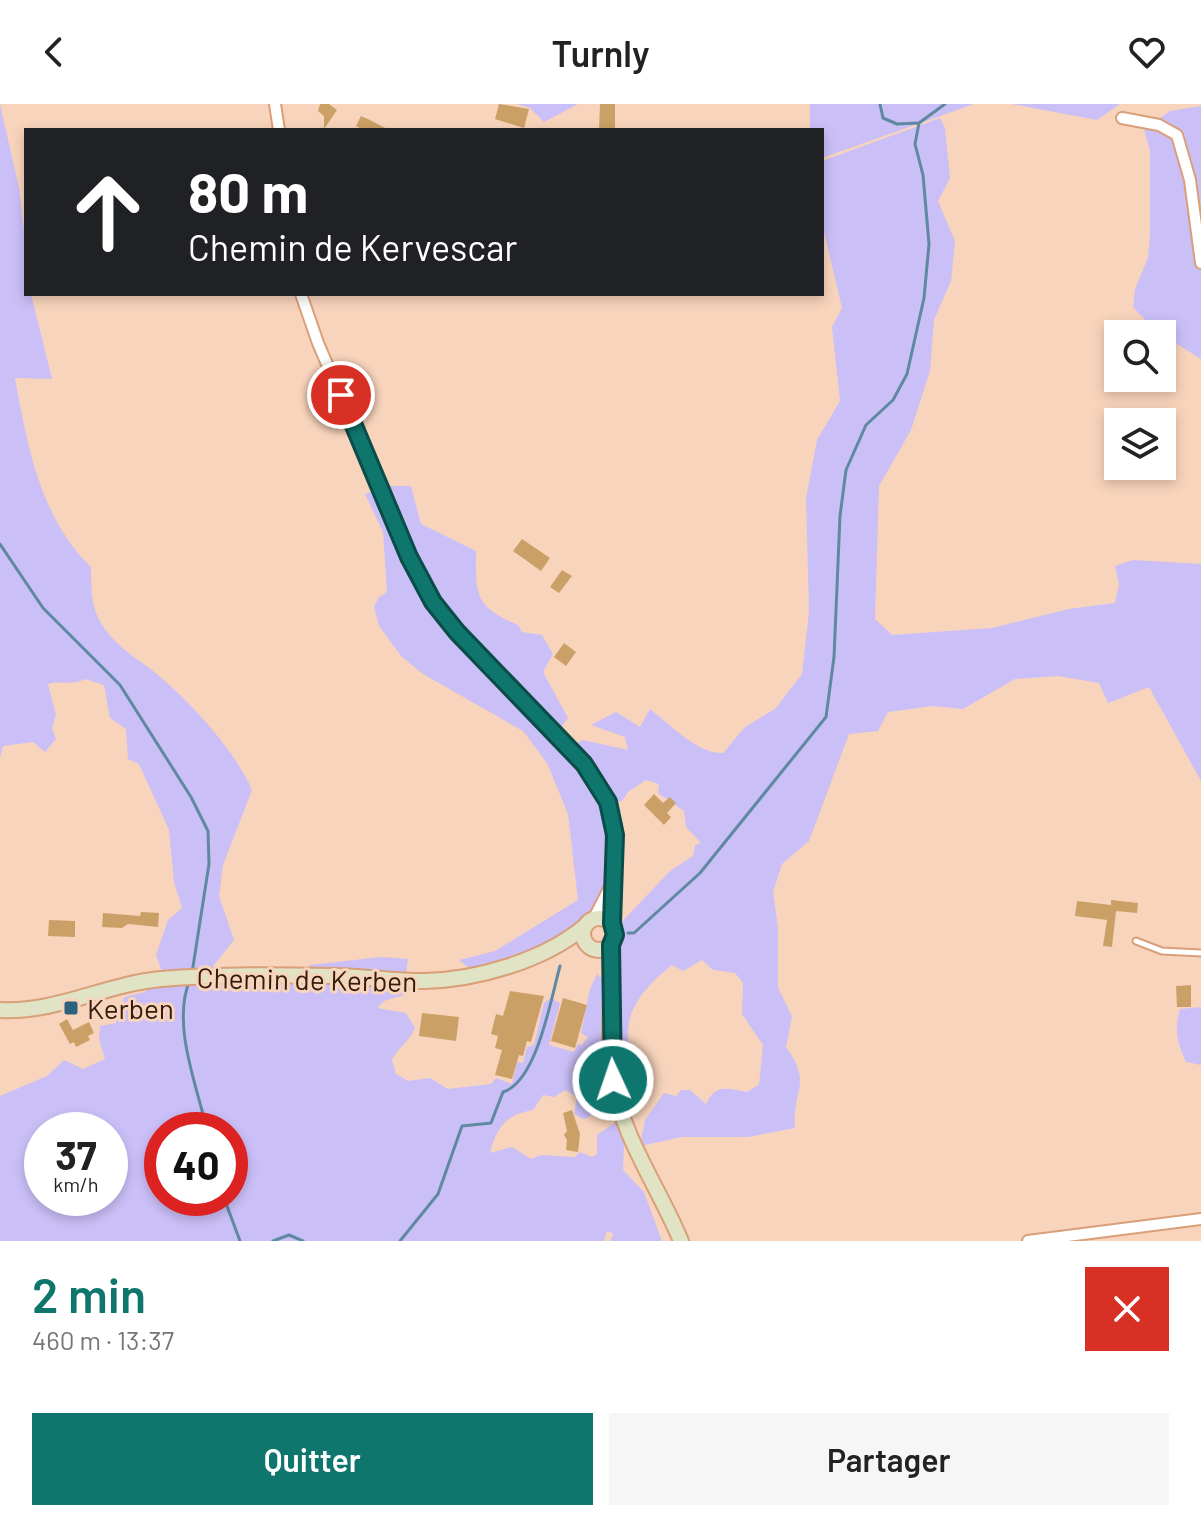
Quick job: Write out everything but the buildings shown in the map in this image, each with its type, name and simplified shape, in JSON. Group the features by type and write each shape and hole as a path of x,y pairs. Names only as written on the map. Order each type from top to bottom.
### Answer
{"street":[{"path":"275,104 279,128"},
{"path":"1122,118 1159,125 1177,135 1190,180 1201,263"},
{"path":"302,296 318,343 399,533 433,602 457,632 584,764 602,791 615,826 612,923 615,935 598,946"},
{"path":"613,877 589,923 611,969 612,1064 619,1106 637,1153 681,1241"},
{"path":"589,923 612,923"},
{"name":"Chemin de Kerben","path":"0,1010 42,1007 119,986 175,978 440,980 481,972 564,942 589,923"},
{"name":"Chemin de Kerben","path":"564,942 598,946"},
{"path":"1028,1241 1201,1219"}],"lane":[{"path":"1136,941 1162,951 1201,953"}],"shaded area":[{"path":"0,104 19,188 24,232 24,296 31,296 52,379 15,378 38,479 59,526 91,567 94,605 108,633 195,710 234,758 252,790 223,865 219,896 234,940 213,966 211,983 304,982 310,965 381,957 408,959 404,995 384,1001 377,1008 406,1013 415,1028 392,1060 396,1074 408,1081 430,1078 448,1089 491,1084 496,1078 512,1084 517,1062 523,1063 527,1047 534,1045 544,1003 551,998 560,1003 549,1045 574,1052 578,1044 582,1045 588,1037 581,1033 590,989 597,974 602,979 604,991 612,988 621,939 618,926 670,871 693,856 695,845 701,843 686,827 684,811 658,793 659,784 646,780 628,792 622,801 613,802 608,792 602,802 611,847 611,875 605,895 592,912 555,939 511,957 470,969 459,960 495,951 578,900 568,814 547,763 523,731 423,674 402,657 379,626 374,607 379,597 387,592 383,532 365,494 388,486 411,486 421,524 476,551 476,579 486,606 518,625 522,632 542,635 553,654 543,672 568,718 553,738 564,749 583,740 628,750 625,737 591,725 616,712 640,727 650,709 703,749 723,753 745,727 775,709 802,674 809,612 806,498 817,440 840,401 832,327 842,308 824,232 824,160 940,118 945,128 950,178 938,201 955,241 951,281 934,320 930,371 911,430 879,486 875,619 892,635 992,628 1069,609 1115,603 1119,585 1115,566 1133,560 1201,564 1201,781 1149,687 1108,703 1099,683 1058,676 1015,679 963,709 933,706 888,712 878,731 849,734 809,841 782,864 773,892 778,927 778,987 792,1017 786,1047 800,1079 795,1128 748,1137 682,1137 640,1146 645,1120 664,1093 676,1096 681,1090 690,1090 706,1104 718,1090 747,1092 759,1085 763,1045 742,1014 743,983 735,973 713,970 702,960 683,971 672,965 653,981 638,1000 629,1022 629,1048 638,1077 630,1092 583,1119 574,1114 577,1097 566,1090 554,1097 543,1095 533,1110 504,1123 490,1153 512,1147 531,1159 541,1155 575,1157 580,1152 592,1157 597,1154 597,1135 616,1122 624,1143 623,1170 644,1192 662,1241 610,1241 614,1234 607,1231 604,1241 0,1241 0,1096 47,1076 64,1060 83,1069 105,1059 99,1039 100,1026 116,1023 124,997 145,992 163,974 156,955 168,920 182,908 174,882 169,830 139,764 128,759 126,729 110,718 104,685 85,679 48,684 56,715 52,728 56,739 45,752 33,742 3,746 0,758"},
{"path":"517,104 578,104 544,122 530,108"},
{"path":"810,104 974,104 824,157 824,128 810,128"},
{"path":"1012,104 1120,104 1097,120"},
{"path":"1201,106 1201,359 1176,343 1176,320 1145,320 1133,307 1135,289 1148,258 1150,235 1150,151 1144,129 1170,111"},
{"path":"1201,1007 1201,1065 1186,1062 1177,1030 1180,1009"}],"waterway":[{"path":"880,104 883,118 897,124 919,123"},
{"path":"628,933 634,933 700,873 826,717 834,657 840,516 846,470 866,425 893,400 907,374 924,298 929,244 923,175 915,144 919,123 945,104"},
{"path":"0,544 43,608 120,685 191,797 208,831 209,864 192,973"},
{"path":"400,1241 438,1194 462,1126 491,1123 503,1092 515,1085 525,1073 541,1037 560,966"},
{"path":"190,980 183,1015 184,1035 202,1112"},
{"path":"231,1216 240,1241"},
{"path":"273,1241 289,1235 303,1241"}],"place":[{"name":"Kerben","path":"71,1008"}],"route":[{"path":"341,395 409,557 433,602 457,632 584,764 608,802 615,835 612,923 615,935 611,945 613,1080"}]}
